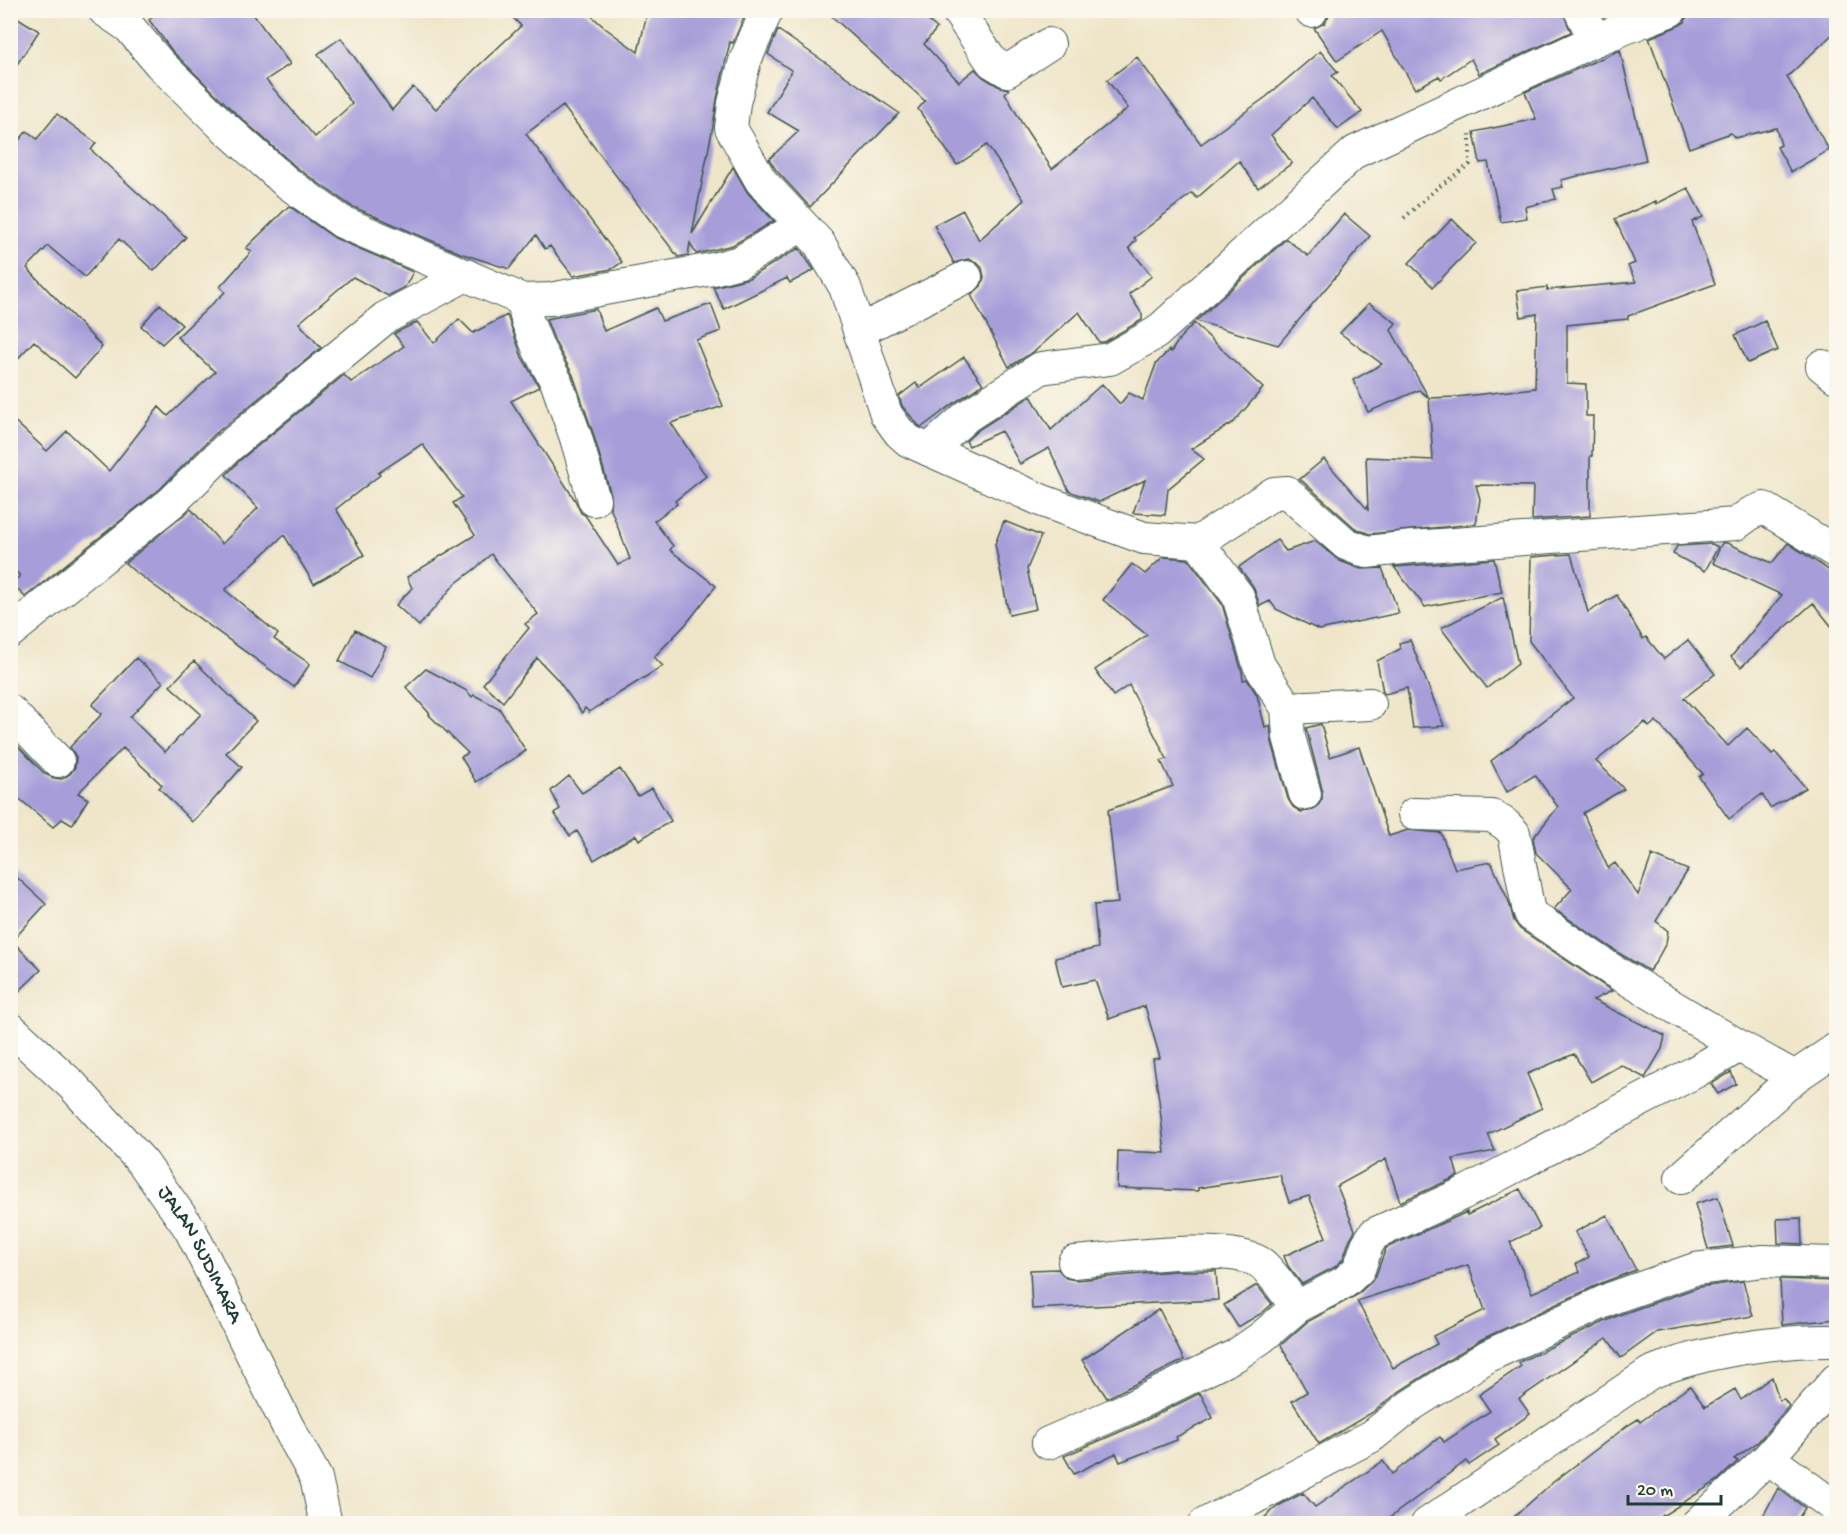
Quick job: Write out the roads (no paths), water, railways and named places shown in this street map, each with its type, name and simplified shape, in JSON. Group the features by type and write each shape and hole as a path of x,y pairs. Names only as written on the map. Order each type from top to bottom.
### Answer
{"street":[{"path":"104,10 129,27 160,64 220,123 286,182 342,222 523,300 550,299 740,262 802,225"},
{"path":"767,10 745,62 734,103 731,128 760,182 819,243 845,286 886,414 909,441 1043,501 1144,538 1198,542 1274,493 1287,492 1346,544 1367,552 1736,524 1751,513 1764,508 1836,552"},
{"path":"957,10 992,62 1007,71 1049,44"},
{"path":"1580,10 1595,40"},
{"path":"929,450 967,416 1041,368 1110,358 1156,333 1355,152 1595,40 1671,10"},
{"path":"10,632 172,502 227,448 385,318 466,275"},
{"path":"859,331 966,277"},
{"path":"523,300 527,320 555,381 569,419 594,500"},
{"path":"1198,542 1238,596 1259,665 1287,708 1289,736 1305,794"},
{"path":"1287,708 1370,704"},
{"path":"10,711 57,761"},
{"path":"1414,814 1492,816 1505,824 1514,833 1531,915 1612,970 1794,1077"},
{"name":"JALAN SUDIMARA","path":"10,1028 73,1086 135,1154 190,1229 315,1478 326,1524"},
{"path":"1048,1443 1131,1407 1228,1360 1262,1337 1297,1307 1345,1282 1359,1269 1367,1245 1374,1234 1462,1194 1695,1072 1739,1046"},
{"path":"1681,1178 1794,1077 1836,1049"},
{"path":"1074,1263 1201,1251 1241,1254 1262,1264 1297,1307"},
{"path":"1205,1524 1372,1436 1410,1406 1488,1356 1612,1298 1695,1269 1763,1261 1836,1263"},
{"path":"1427,1524 1650,1372 1685,1361 1766,1346 1803,1341 1836,1341"},
{"path":"1697,1524 1768,1458 1836,1380"},
{"path":"1768,1458 1836,1508"}]}
